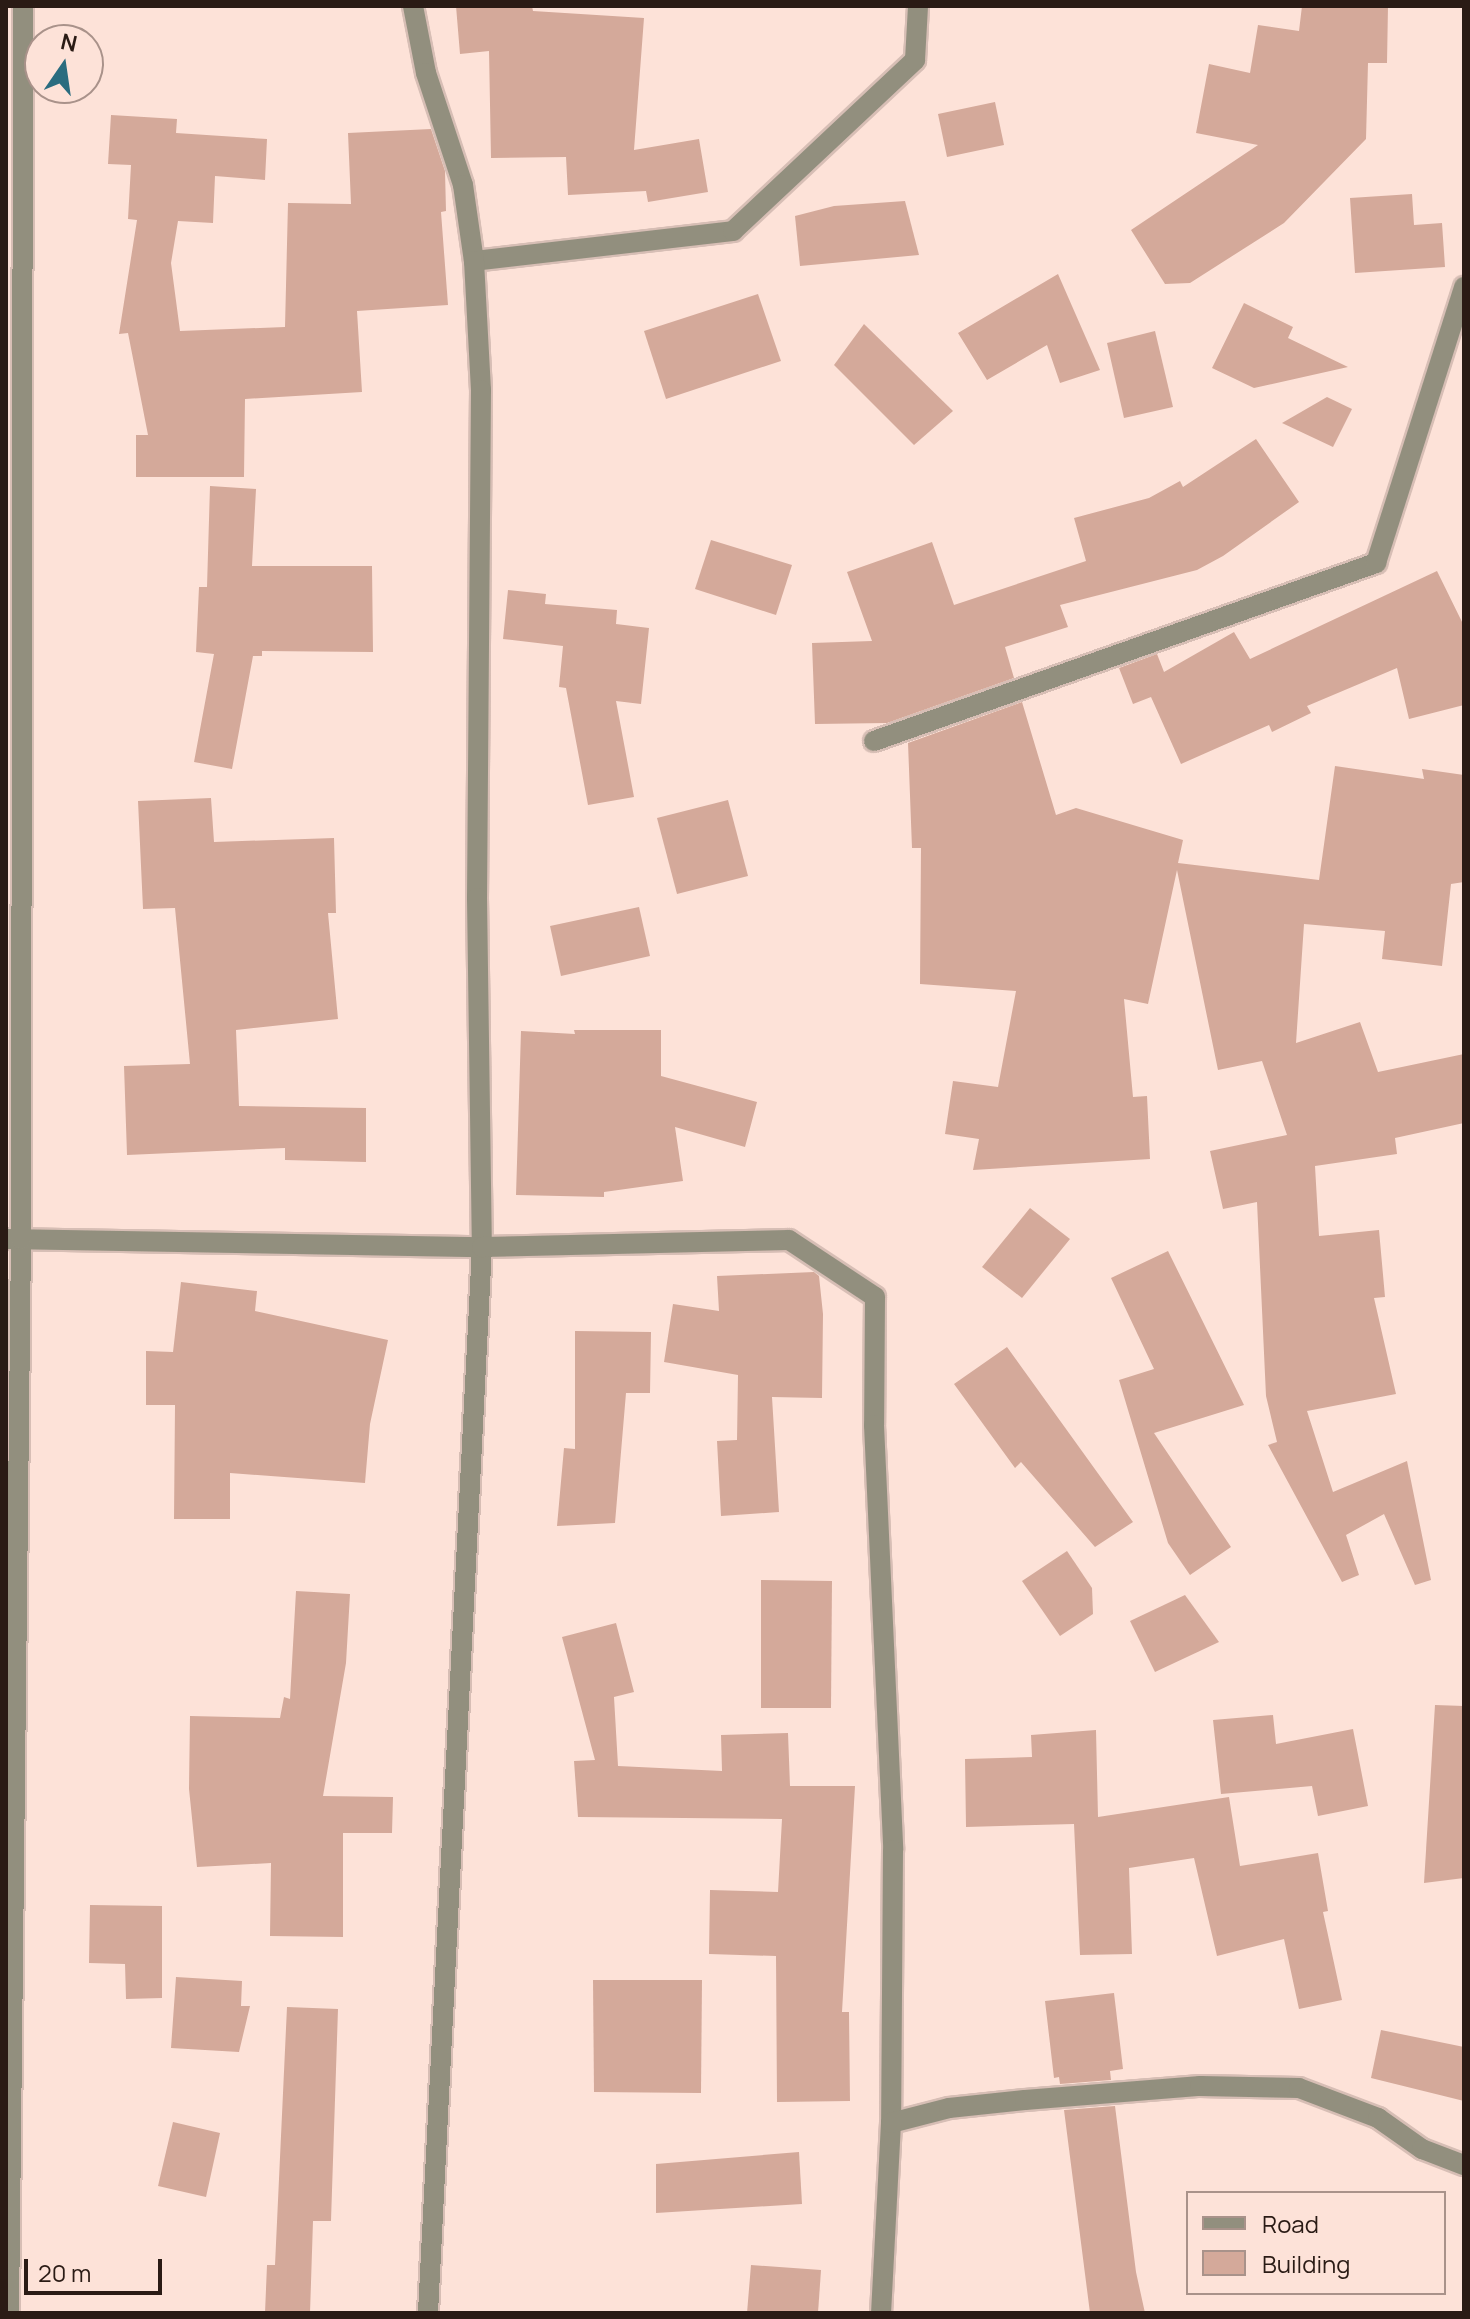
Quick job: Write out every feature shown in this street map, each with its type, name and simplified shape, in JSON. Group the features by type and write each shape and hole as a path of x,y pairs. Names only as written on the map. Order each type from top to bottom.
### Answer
{"street":[{"path":"9,2313 23,6"},
{"path":"413,6 426,73 463,185 474,261 481,390 477,898 482,1247 428,2313"},
{"path":"474,261 733,231 915,60 918,6"},
{"path":"874,741 1376,563 1464,287"},
{"path":"14,1239 482,1247 789,1240 875,1297 874,1425 893,1850 891,2123 881,2313"},
{"path":"891,2123 949,2108 1025,2100 1200,2086 1299,2088 1378,2118 1422,2149 1464,2165"}],"building":[{"path":"456,6 532,6 533,11 644,18 634,150 699,139 708,192 648,202 646,191 568,195 566,157 491,158 489,51 460,54"},
{"path":"1302,6 1388,6 1387,63 1368,63 1366,139 1284,223 1190,283 1165,284 1131,230 1258,145 1196,133 1209,64 1250,73 1258,25 1299,31"},
{"path":"995,102 1004,145 947,157 938,114"},
{"path":"111,115 177,119 176,133 267,139 265,180 215,176 213,223 178,221 171,263 180,331 285,327 288,203 351,204 348,133 431,129 445,171 446,211 441,212 448,305 357,311 362,392 245,399 244,477 136,477 136,435 148,435 128,333 119,334 137,220 128,219 131,165 108,164"},
{"path":"1412,194 1414,225 1442,223 1445,267 1355,273 1350,198"},
{"path":"905,201 919,255 800,266 795,216 834,206"},
{"path":"1058,274 1100,370 1060,383 1047,345 987,380 958,333"},
{"path":"758,294 781,361 666,399 644,331"},
{"path":"1244,303 1293,327 1288,338 1348,367 1254,388 1212,368"},
{"path":"864,324 953,411 914,445 834,365"},
{"path":"1155,331 1173,407 1124,418 1107,343"},
{"path":"1327,397 1352,409 1333,447 1282,423"},
{"path":"1256,439 1299,502 1223,556 1197,570 1060,605 1068,627 1005,647 1014,678 887,723 815,724 812,643 872,641 847,572 932,542 954,605 1086,561 1074,518 1149,498 1180,481 1183,487"},
{"path":"210,486 256,489 252,566 372,566 373,652 262,651 262,656 253,656 232,769 194,762 214,654 196,652 199,587 207,587"},
{"path":"711,540 792,565 776,615 695,589"},
{"path":"1437,571 1464,626 1464,705 1409,719 1397,668 1307,706 1311,713 1272,732 1269,725 1181,764 1151,697 1133,704 1119,668 1157,654 1164,672 1234,632 1250,659"},
{"path":"508,590 546,594 545,604 617,610 616,624 649,628 641,704 616,701 634,797 588,805 566,688 559,687 563,646 503,639"},
{"path":"1022,702 1056,815 1076,808 1183,840 1178,863 1319,880 1335,766 1424,779 1422,769 1464,775 1464,882 1451,884 1442,966 1382,959 1385,931 1304,924 1296,1043 1360,1022 1378,1072 1464,1054 1464,1123 1395,1138 1397,1154 1315,1166 1319,1236 1379,1230 1385,1297 1374,1298 1396,1394 1307,1411 1333,1492 1407,1461 1431,1580 1415,1585 1384,1514 1346,1535 1359,1575 1342,1582 1268,1445 1277,1442 1266,1396 1257,1202 1223,1209 1210,1151 1287,1135 1262,1061 1218,1070 1177,870 1148,1004 1124,999 1133,1097 1147,1096 1150,1159 973,1170 979,1139 945,1134 953,1081 998,1087 1016,991 920,984 921,848 912,848 908,743"},
{"path":"211,798 214,842 334,838 336,913 328,913 338,1019 236,1030 239,1106 366,1108 366,1162 285,1160 285,1148 127,1155 124,1066 190,1064 175,908 143,909 138,801"},
{"path":"728,800 748,876 677,894 657,818"},
{"path":"639,907 650,956 561,976 550,926"},
{"path":"574,1030 661,1030 661,1076 757,1102 745,1147 675,1127 683,1181 604,1192 604,1197 516,1195 521,1031 575,1034"},
{"path":"1030,1208 1070,1239 1022,1298 982,1267"},
{"path":"1168,1251 1244,1405 1154,1433 1231,1547 1190,1575 1168,1543 1119,1380 1154,1369 1111,1278"},
{"path":"814,1272 819,1276 823,1314 822,1398 772,1397 779,1512 721,1516 717,1441 737,1440 738,1375 664,1362 673,1304 719,1311 717,1276"},
{"path":"181,1282 257,1291 255,1311 388,1340 370,1424 365,1483 230,1473 230,1519 174,1519 175,1405 146,1405 146,1351 173,1352"},
{"path":"575,1331 651,1332 650,1393 626,1393 615,1523 557,1526 564,1448 575,1449"},
{"path":"1007,1347 1133,1522 1095,1547 1021,1462 1015,1468 954,1384"},
{"path":"1067,1551 1092,1588 1093,1614 1060,1636 1022,1581"},
{"path":"761,1580 832,1581 831,1708 761,1708"},
{"path":"296,1591 350,1594 346,1663 323,1796 393,1797 392,1833 343,1833 343,1937 270,1936 271,1863 197,1867 189,1789 190,1716 280,1718 284,1697 290,1699"},
{"path":"1185,1595 1219,1642 1155,1672 1130,1621"},
{"path":"616,1623 634,1692 614,1697 618,1766 722,1771 721,1735 788,1733 790,1786 855,1786 842,2012 849,2012 850,2101 777,2102 776,1956 709,1954 710,1890 778,1892 782,1819 578,1817 574,1761 595,1760 562,1637"},
{"path":"1435,1705 1464,1706 1464,1878 1424,1883"},
{"path":"1273,1715 1276,1744 1353,1729 1368,1806 1318,1816 1312,1786 1221,1794 1213,1720"},
{"path":"1096,1730 1098,1817 1229,1797 1240,1866 1318,1853 1328,1911 1323,1912 1342,2000 1299,2009 1284,1939 1217,1956 1194,1858 1129,1868 1132,1954 1080,1955 1074,1824 966,1827 965,1759 1032,1757 1031,1735"},
{"path":"90,1905 162,1906 162,1998 126,1999 125,1964 89,1963"},
{"path":"176,1977 242,1981 241,2006 250,2006 239,2052 171,2048"},
{"path":"593,1980 702,1980 701,2093 594,2092"},
{"path":"1114,1993 1123,2069 1110,2071 1111,2080 1060,2084 1059,2077 1054,2078 1045,2001"},
{"path":"287,2007 338,2009 331,2221 313,2221 310,2313 265,2313 267,2265 275,2265"},
{"path":"1381,2030 1464,2047 1464,2101 1371,2078"},
{"path":"1115,2106 1136,2272 1145,2313 1090,2313 1064,2110"},
{"path":"173,2122 220,2133 206,2197 158,2186"},
{"path":"799,2152 802,2204 656,2213 656,2164"},
{"path":"751,2265 821,2270 818,2313 747,2313"}]}
